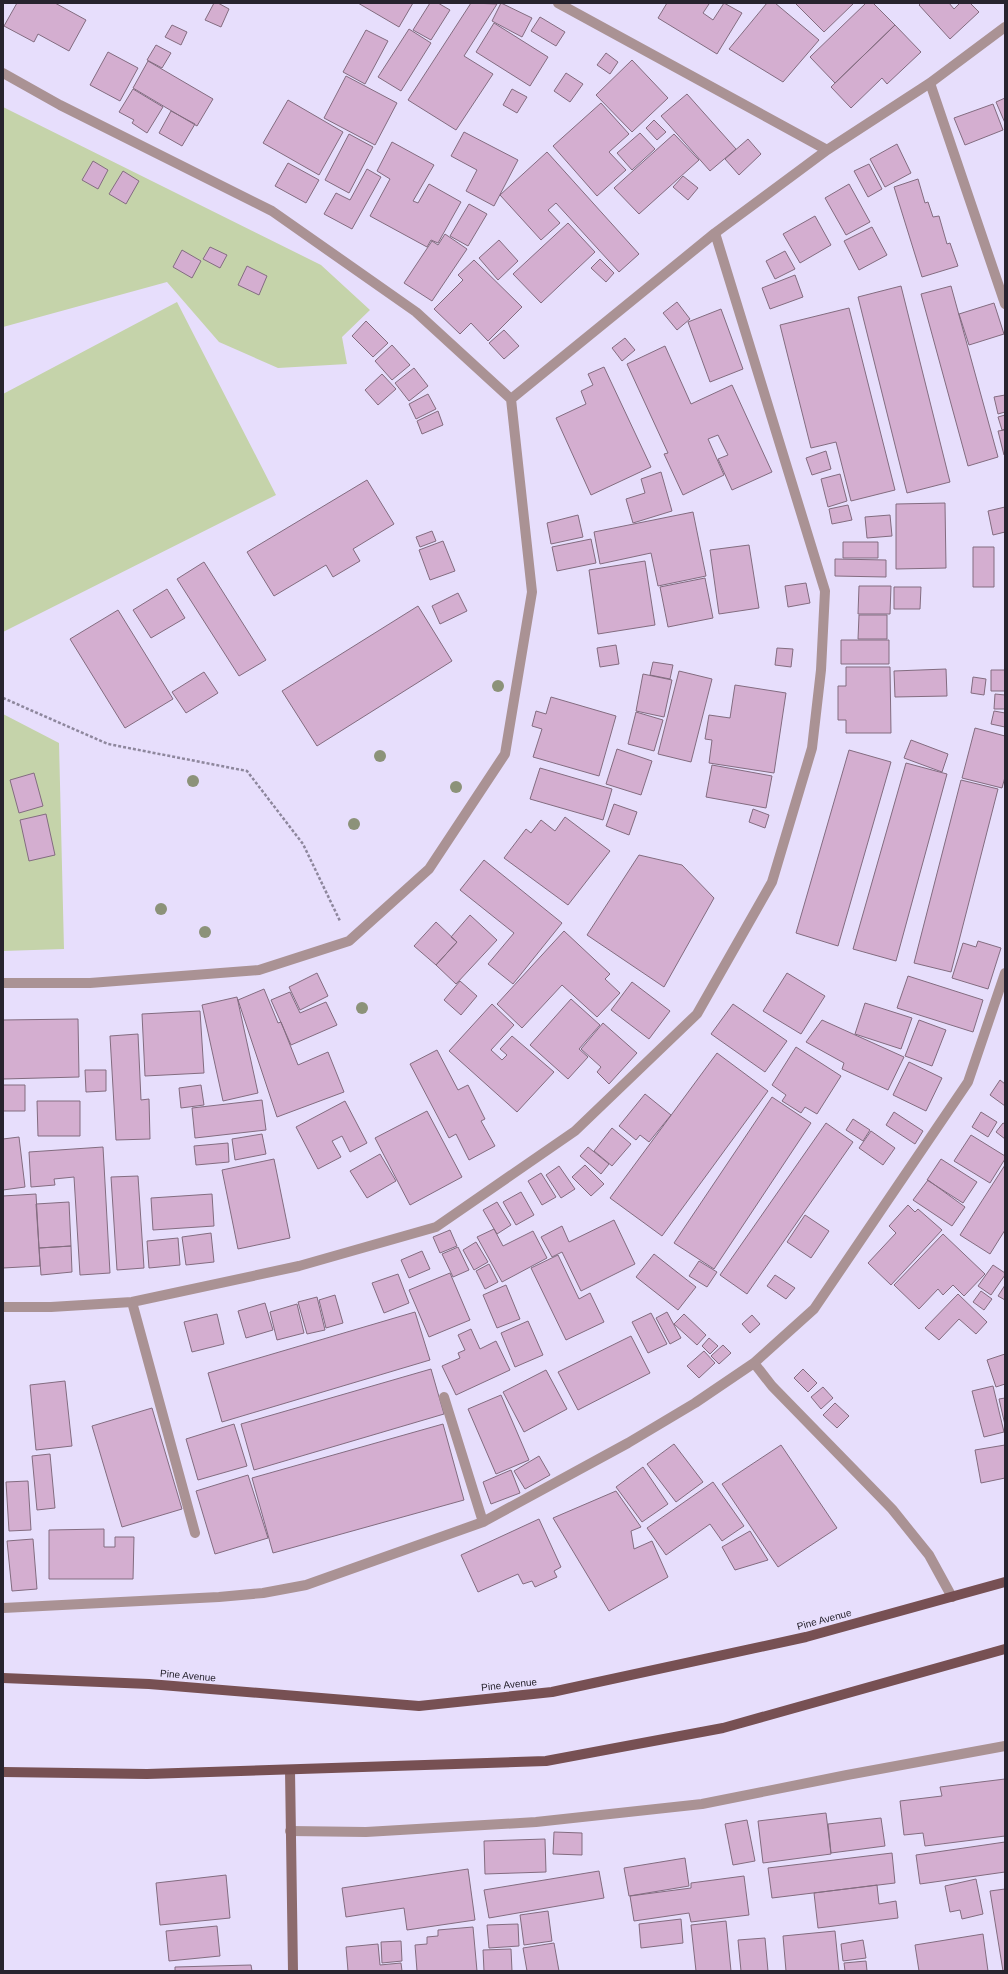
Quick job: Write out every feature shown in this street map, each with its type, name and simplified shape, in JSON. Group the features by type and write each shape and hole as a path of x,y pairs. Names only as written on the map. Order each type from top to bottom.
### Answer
{"main road":[{"name":"Pine Avenue","path":"3,1678 149,1684 419,1706 552,1692 806,1637 1005,1582"},
{"path":"3,1772 147,1774 546,1761 723,1728 1005,1648"}],"street":[{"path":"558,3 827,150"},
{"path":"511,399 715,234 827,150 930,83 1005,27"},
{"path":"3,73 68,109 272,211 416,312 511,399 532,592 505,754 429,869 349,941 259,970 90,983 3,983"},
{"path":"930,83 1005,304"},
{"path":"3,1307 51,1307 132,1302 299,1266 436,1227 575,1131 697,1014 772,882 812,748 822,670 825,591 715,234"},
{"path":"3,1608 219,1598 262,1593 306,1585 483,1522 628,1443 694,1403 754,1363 814,1309 968,1082 1005,973"},
{"path":"132,1302 195,1533"},
{"path":"754,1363 772,1386 892,1509 929,1555 952,1597"},
{"path":"444,1396 483,1522"},
{"path":"290,1831 366,1832 536,1822 702,1804 847,1775 1005,1746"},
{"path":"290,1770 293,1971"}],"path":[{"path":"3,698 108,744 247,771 303,844 349,941"}],"green space":[{"path":"3,107 321,265 370,310 342,337 347,364 278,368 219,342 167,282 3,327"},
{"path":"177,302 276,495 3,632 3,394"},
{"path":"3,714 59,743 64,949 3,951"}],"building":[{"path":"17,3 55,3 86,20 69,51 38,34 34,42 4,26"},
{"path":"214,3 218,3 229,9 221,27 205,20"},
{"path":"358,3 413,3 399,27"},
{"path":"430,3 438,3 450,10 431,40 413,30"},
{"path":"471,3 497,4 464,56 493,74 456,130 408,100"},
{"path":"501,3 532,18 522,37 492,21"},
{"path":"667,3 707,3 709,4 703,13 713,20 724,3 742,13 717,54 658,18"},
{"path":"767,3 775,3 819,40 783,82 729,49"},
{"path":"795,3 854,3 824,32"},
{"path":"866,3 873,3 895,25 835,83 810,57"},
{"path":"921,3 949,3 954,9 960,3 970,3 979,12 950,39 919,5"},
{"path":"540,17 565,32 556,46 531,31"},
{"path":"494,23 548,57 530,86 476,52"},
{"path":"172,25 187,32 181,45 165,37"},
{"path":"895,25 921,52 887,84 882,78 851,108 831,87"},
{"path":"409,29 431,43 401,91 378,77"},
{"path":"366,30 388,41 365,84 343,72"},
{"path":"156,45 171,53 162,68 147,60"},
{"path":"108,52 138,68 120,101 90,85"},
{"path":"606,53 618,62 610,74 597,65"},
{"path":"632,60 668,98 632,132 596,95"},
{"path":"148,61 213,99 197,126 133,88"},
{"path":"566,73 583,84 570,102 554,91"},
{"path":"346,76 397,103 375,145 324,118"},
{"path":"133,89 163,107 147,133 132,123 134,120 119,112"},
{"path":"512,89 527,97 517,113 503,105"},
{"path":"687,94 736,149 710,171 661,116"},
{"path":"1005,98 1005,123 996,102"},
{"path":"288,100 343,132 319,175 263,143"},
{"path":"601,103 629,134 609,152 626,170 597,196 553,146"},
{"path":"993,104 1003,130 965,145 954,118"},
{"path":"171,111 195,124 182,146 159,133"},
{"path":"654,120 666,132 657,140 646,128"},
{"path":"464,132 518,160 494,206 466,191 477,170 451,156"},
{"path":"640,133 655,149 632,170 617,153"},
{"path":"349,134 373,147 349,193 325,180"},
{"path":"674,134 699,160 639,214 614,188"},
{"path":"748,139 761,154 739,175 725,159"},
{"path":"392,142 434,165 413,201 418,203 429,184 461,202 438,243 431,240 427,247 370,216 390,179 377,171"},
{"path":"897,144 911,173 885,187 870,159"},
{"path":"547,152 639,254 619,272 556,203 548,210 560,223 541,240 500,195"},
{"path":"93,161 108,170 98,189 82,180"},
{"path":"288,163 319,180 306,203 275,186"},
{"path":"869,164 882,189 868,197 854,171"},
{"path":"367,169 381,177 352,229 324,214 336,193 350,200"},
{"path":"123,171 139,181 126,204 109,194"},
{"path":"683,176 698,188 688,200 673,187"},
{"path":"918,179 925,203 928,202 933,217 939,216 947,244 950,243 958,266 922,277 894,187"},
{"path":"849,184 870,222 846,235 825,198"},
{"path":"469,204 487,214 468,246 450,236"},
{"path":"815,216 831,245 800,263 783,234"},
{"path":"568,223 595,252 541,303 513,274"},
{"path":"872,227 887,255 859,270 844,241"},
{"path":"445,234 467,249 432,301 404,283 432,241 438,245"},
{"path":"499,240 518,261 498,280 479,258"},
{"path":"210,247 227,255 220,268 203,259"},
{"path":"182,250 201,261 192,278 173,267"},
{"path":"785,251 795,269 775,279 766,261"},
{"path":"600,259 614,273 606,282 591,268"},
{"path":"474,260 522,307 488,341 471,323 460,334 434,309 463,280 458,275"},
{"path":"247,266 267,276 259,295 238,285"},
{"path":"795,275 803,297 770,309 762,288"},
{"path":"901,286 950,482 907,493 858,297"},
{"path":"951,286 998,457 968,466 921,294"},
{"path":"677,302 690,319 677,330 663,313"},
{"path":"994,303 1004,334 969,345 959,314"},
{"path":"849,308 895,490 851,501 836,442 811,448 780,325"},
{"path":"721,309 743,369 710,382 688,322"},
{"path":"366,321 388,343 373,357 352,336"},
{"path":"504,330 519,346 504,359 489,343"},
{"path":"625,338 635,350 622,361 612,348"},
{"path":"392,345 410,365 392,380 375,361"},
{"path":"665,346 691,404 732,385 772,472 732,490 718,459 728,455 718,435 708,439 724,475 683,495 664,454 668,453 627,364"},
{"path":"604,367 651,467 591,495 556,418 586,404 581,391 593,385 588,374"},
{"path":"414,368 428,386 409,401 395,383"},
{"path":"382,374 396,389 378,405 365,390"},
{"path":"428,394 436,409 416,419 409,404"},
{"path":"1005,395 1005,412 998,414 994,397"},
{"path":"438,411 443,425 422,434 417,421"},
{"path":"1005,415 1005,429 1002,430 998,417"},
{"path":"1005,430 1005,455 1004,455 998,431"},
{"path":"826,451 831,469 812,475 806,458"},
{"path":"661,472 672,511 633,523 626,499 645,493 641,479"},
{"path":"840,474 847,501 828,507 821,479"},
{"path":"367,480 394,524 353,549 360,561 333,577 326,565 274,596 247,552"},
{"path":"945,503 946,568 896,569 896,504"},
{"path":"848,505 852,520 832,524 829,509"},
{"path":"1005,507 1005,532 993,535 988,511"},
{"path":"693,512 706,576 658,586 651,553 600,564 594,532"},
{"path":"578,515 583,537 551,544 547,523"},
{"path":"890,515 892,536 867,538 865,517"},
{"path":"432,531 436,541 420,547 416,537"},
{"path":"591,539 596,563 557,571 552,547"},
{"path":"443,541 455,571 430,580 419,550"},
{"path":"843,542 878,542 878,558 843,558"},
{"path":"749,545 759,608 719,614 710,550"},
{"path":"973,547 994,547 994,587 973,587"},
{"path":"835,559 886,560 886,577 835,576"},
{"path":"645,561 655,625 598,634 589,570"},
{"path":"204,562 266,660 239,676 177,579"},
{"path":"705,578 713,618 668,627 660,587"},
{"path":"806,583 810,603 788,607 785,586"},
{"path":"859,586 891,586 890,614 858,614"},
{"path":"894,587 921,587 920,609 894,609"},
{"path":"167,589 185,618 151,638 133,610"},
{"path":"458,593 467,611 440,624 432,606"},
{"path":"418,606 452,661 317,746 282,691"},
{"path":"118,610 173,699 125,728 70,639"},
{"path":"859,615 887,615 887,639 858,639"},
{"path":"841,640 889,640 889,664 841,664"},
{"path":"616,645 619,664 600,667 597,648"},
{"path":"777,648 793,649 791,667 775,665"},
{"path":"653,662 673,665 670,679 650,675"},
{"path":"846,667 890,667 891,733 846,733 846,720 838,720 838,686 846,686"},
{"path":"946,669 947,696 895,697 894,671"},
{"path":"991,670 1005,670 1005,691 991,691"},
{"path":"679,671 712,679 691,762 658,754"},
{"path":"204,672 218,693 186,713 172,692"},
{"path":"643,674 672,680 664,717 636,711"},
{"path":"973,677 986,679 984,695 971,693"},
{"path":"735,685 786,693 774,773 709,763 712,740 705,739 709,715 730,718"},
{"path":"995,694 1005,695 1005,709 994,709"},
{"path":"551,697 616,716 599,776 533,757 542,729 532,726 536,711 546,714"},
{"path":"994,711 1005,713 1005,727 991,724"},
{"path":"636,712 663,720 654,751 628,744"},
{"path":"975,728 1005,736 1005,777 1002,788 962,778"},
{"path":"911,740 948,754 942,772 904,758"},
{"path":"617,749 652,761 641,795 606,784"},
{"path":"849,750 891,762 838,946 796,933"},
{"path":"906,763 947,774 896,961 853,949"},
{"path":"712,765 772,776 766,808 706,797"},
{"path":"540,768 612,789 603,820 530,799"},
{"path":"34,773 43,806 19,813 10,780"},
{"path":"961,780 998,789 951,972 914,963"},
{"path":"614,804 637,812 629,835 606,826"},
{"path":"753,809 769,815 765,828 749,822"},
{"path":"46,814 55,855 29,861 20,820"},
{"path":"565,817 610,851 568,905 504,858 526,829 531,833 541,820 555,831"},
{"path":"639,855 682,865 714,898 664,987 587,935"},
{"path":"484,860 562,923 513,984 488,964 514,933 460,890"},
{"path":"470,915 497,940 456,984 436,965 457,942 451,937"},
{"path":"436,922 457,942 436,965 414,946"},
{"path":"564,931 610,974 605,979 620,993 597,1017 562,985 522,1028 497,1004"},
{"path":"978,941 1001,948 988,989 952,978 963,943 976,947"},
{"path":"317,973 328,996 300,1010 289,987"},
{"path":"787,973 825,996 801,1034 763,1011"},
{"path":"908,976 983,1000 973,1032 897,1008"},
{"path":"460,981 477,996 461,1015 444,1000"},
{"path":"632,982 670,1011 649,1039 611,1010"},
{"path":"264,989 278,1023 281,1022 298,1065 328,1052 344,1092 277,1117 238,1000"},
{"path":"290,992 300,1013 326,1002 337,1025 291,1045 271,1000"},
{"path":"237,997 258,1093 223,1101 202,1005"},
{"path":"571,999 600,1025 579,1049 588,1057 568,1079 530,1045"},
{"path":"865,1003 912,1018 901,1049 855,1034"},
{"path":"492,1004 514,1025 491,1050 502,1060 507,1055 500,1049 512,1036 554,1072 517,1112 449,1051"},
{"path":"733,1004 787,1041 765,1072 711,1034"},
{"path":"200,1011 204,1073 145,1076 142,1014"},
{"path":"78,1019 79,1077 3,1079 3,1020"},
{"path":"822,1020 904,1057 888,1090 842,1069 844,1063 806,1042"},
{"path":"919,1020 946,1030 932,1066 905,1056"},
{"path":"603,1023 637,1053 609,1084 597,1072 601,1067 581,1049"},
{"path":"138,1034 141,1100 149,1099 150,1139 116,1140 110,1036"},
{"path":"796,1047 841,1076 817,1114 805,1107 801,1113 782,1101 786,1095 772,1085"},
{"path":"437,1050 458,1090 468,1085 485,1119 481,1121 495,1146 469,1160 456,1134 449,1138 410,1064"},
{"path":"717,1053 768,1091 662,1236 610,1198"},
{"path":"909,1062 942,1078 926,1111 893,1095"},
{"path":"85,1070 106,1070 106,1091 86,1092"},
{"path":"1000,1080 1005,1084 1005,1106 990,1095"},
{"path":"3,1085 25,1085 25,1111 3,1111"},
{"path":"201,1085 204,1105 181,1108 179,1088"},
{"path":"645,1094 671,1115 649,1142 640,1135 636,1140 619,1126"},
{"path":"772,1097 811,1123 714,1269 674,1243"},
{"path":"262,1100 266,1130 195,1138 192,1108"},
{"path":"37,1101 80,1101 80,1136 38,1136"},
{"path":"345,1101 367,1143 350,1152 342,1136 332,1141 341,1157 318,1169 296,1127"},
{"path":"427,1111 462,1177 410,1205 375,1138"},
{"path":"894,1112 923,1131 915,1144 886,1125"},
{"path":"981,1112 997,1122 988,1137 972,1127"},
{"path":"853,1119 870,1130 863,1141 846,1130"},
{"path":"826,1123 853,1142 747,1294 720,1275"},
{"path":"1003,1123 1005,1124 1005,1139 996,1132"},
{"path":"612,1128 631,1144 612,1166 594,1151"},
{"path":"871,1131 895,1148 883,1165 859,1148"},
{"path":"262,1134 266,1154 235,1160 232,1139"},
{"path":"971,1135 1005,1156 1005,1159 990,1183 954,1161"},
{"path":"19,1137 25,1187 3,1190 3,1139"},
{"path":"228,1143 229,1162 196,1165 194,1146"},
{"path":"103,1147 110,1273 80,1275 74,1177 54,1179 55,1185 31,1187 29,1152"},
{"path":"588,1147 609,1164 601,1174 580,1156"},
{"path":"380,1154 396,1181 367,1198 350,1171"},
{"path":"274,1159 290,1238 238,1249 222,1170"},
{"path":"941,1159 977,1182 963,1203 927,1180"},
{"path":"585,1165 604,1184 591,1196 572,1177"},
{"path":"1005,1165 1005,1230 990,1254 960,1235"},
{"path":"559,1166 575,1189 561,1198 546,1175"},
{"path":"541,1173 556,1197 542,1205 528,1181"},
{"path":"138,1176 144,1268 117,1270 111,1177"},
{"path":"928,1180 965,1207 952,1226 913,1200"},
{"path":"521,1192 534,1215 516,1225 503,1202"},
{"path":"36,1194 40,1266 3,1268 3,1196"},
{"path":"212,1194 214,1226 153,1230 151,1198"},
{"path":"69,1202 71,1246 39,1248 36,1204"},
{"path":"497,1202 511,1225 497,1234 483,1210"},
{"path":"908,1205 915,1212 918,1209 942,1230 891,1285 868,1263 896,1233 889,1226"},
{"path":"805,1215 829,1231 811,1258 787,1242"},
{"path":"614,1220 635,1264 581,1291 562,1252 552,1257 541,1237 562,1226 569,1242"},
{"path":"494,1229 503,1246 533,1231 547,1258 502,1282 477,1237"},
{"path":"450,1230 457,1246 440,1253 433,1237"},
{"path":"211,1233 214,1262 186,1265 182,1237"},
{"path":"943,1234 985,1274 964,1296 953,1285 943,1295 938,1289 919,1309 894,1285"},
{"path":"178,1238 180,1265 149,1268 147,1241"},
{"path":"476,1242 488,1262 474,1270 463,1250"},
{"path":"71,1246 72,1272 41,1275 39,1248"},
{"path":"458,1247 469,1270 453,1277 442,1254"},
{"path":"422,1251 430,1269 409,1278 401,1260"},
{"path":"654,1254 696,1287 678,1310 636,1277"},
{"path":"558,1255 579,1299 590,1293 604,1322 566,1340 531,1268"},
{"path":"699,1261 717,1272 707,1287 689,1276"},
{"path":"489,1264 498,1282 485,1289 476,1271"},
{"path":"993,1265 1005,1273 1005,1275 991,1295 978,1286"},
{"path":"450,1273 470,1320 429,1337 409,1290"},
{"path":"398,1274 409,1303 384,1313 372,1283"},
{"path":"775,1275 795,1288 786,1299 767,1286"},
{"path":"506,1285 520,1319 497,1328 483,1295"},
{"path":"1005,1285 1005,1300 998,1296"},
{"path":"981,1291 992,1299 984,1310 973,1302"},
{"path":"958,1294 987,1322 976,1334 959,1319 939,1340 925,1328"},
{"path":"335,1295 343,1323 326,1328 319,1300"},
{"path":"317,1297 325,1330 307,1334 298,1302"},
{"path":"265,1303 273,1330 246,1338 238,1311"},
{"path":"297,1304 304,1333 277,1340 270,1312"},
{"path":"415,1312 430,1360 222,1422 208,1373"},
{"path":"667,1312 681,1338 670,1344 656,1318"},
{"path":"651,1313 667,1344 648,1353 632,1322"},
{"path":"217,1314 224,1344 192,1352 184,1322"},
{"path":"684,1314 706,1335 697,1345 674,1324"},
{"path":"752,1315 760,1324 750,1333 742,1324"},
{"path":"528,1321 543,1355 515,1367 501,1333"},
{"path":"471,1329 480,1349 496,1341 510,1370 456,1395 442,1366 460,1358 458,1353 465,1350 458,1335"},
{"path":"631,1336 650,1373 578,1410 558,1372"},
{"path":"709,1338 718,1346 710,1354 702,1346"},
{"path":"723,1345 731,1353 719,1364 711,1356"},
{"path":"704,1351 715,1363 699,1378 687,1366"},
{"path":"1005,1354 1005,1384 996,1387 987,1360"},
{"path":"431,1369 444,1414 254,1470 241,1424"},
{"path":"803,1369 817,1383 808,1392 794,1378"},
{"path":"546,1370 567,1409 524,1432 503,1392"},
{"path":"65,1381 72,1446 36,1450 30,1385"},
{"path":"993,1386 1004,1432 984,1437 972,1391"},
{"path":"823,1387 833,1398 821,1409 811,1397"},
{"path":"501,1395 529,1460 496,1474 468,1409"},
{"path":"1005,1398 1005,1425 999,1399"},
{"path":"835,1403 849,1416 837,1428 823,1415"},
{"path":"152,1408 182,1509 122,1527 92,1426"},
{"path":"234,1424 247,1466 198,1480 186,1439"},
{"path":"443,1424 464,1500 273,1553 252,1478"},
{"path":"674,1444 703,1482 676,1502 647,1464"},
{"path":"781,1445 837,1528 778,1567 722,1484"},
{"path":"1005,1445 1005,1478 981,1483 975,1450"},
{"path":"50,1454 55,1508 37,1510 32,1456"},
{"path":"539,1456 550,1475 525,1489 514,1471"},
{"path":"643,1467 668,1504 642,1522 616,1487"},
{"path":"511,1470 520,1493 491,1504 483,1482"},
{"path":"248,1475 268,1538 215,1554 196,1491"},
{"path":"28,1481 31,1530 9,1531 6,1482"},
{"path":"713,1482 744,1526 722,1541 710,1524 666,1555 647,1528"},
{"path":"616,1491 641,1527 631,1531 634,1549 652,1541 668,1577 609,1611 553,1518"},
{"path":"539,1519 561,1567 554,1571 557,1577 535,1587 532,1581 523,1584 518,1574 478,1592 461,1555"},
{"path":"104,1529 104,1547 115,1547 115,1537 134,1537 133,1579 49,1579 49,1530"},
{"path":"750,1531 768,1560 735,1570 722,1547"},
{"path":"33,1539 37,1589 12,1591 7,1541"},
{"path":"1005,1779 1005,1836 925,1846 923,1833 904,1835 900,1801 942,1796 940,1787"},
{"path":"826,1813 831,1854 763,1863 758,1821"},
{"path":"881,1818 885,1846 831,1853 828,1824"},
{"path":"747,1820 755,1861 733,1865 725,1824"},
{"path":"554,1832 582,1833 582,1855 553,1854"},
{"path":"545,1839 546,1872 485,1874 484,1841"},
{"path":"1005,1842 1005,1872 920,1884 916,1855"},
{"path":"892,1853 895,1883 772,1898 768,1868"},
{"path":"685,1858 689,1886 629,1896 624,1868"},
{"path":"468,1869 475,1920 407,1930 404,1908 346,1917 342,1888"},
{"path":"599,1871 604,1898 489,1918 484,1890"},
{"path":"226,1875 230,1918 160,1925 156,1883"},
{"path":"744,1876 749,1915 691,1922 689,1913 634,1921 630,1896 691,1888 691,1883"},
{"path":"976,1879 983,1914 962,1919 960,1910 950,1912 945,1886"},
{"path":"877,1885 879,1904 896,1901 898,1918 818,1928 814,1893"},
{"path":"1005,1889 1005,1971 1003,1971 990,1891"},
{"path":"548,1911 552,1941 524,1945 520,1915"},
{"path":"681,1919 683,1943 641,1948 639,1924"},
{"path":"726,1921 731,1971 696,1971 691,1925"},
{"path":"518,1924 519,1946 489,1948 487,1925"},
{"path":"217,1926 220,1956 169,1961 166,1931"},
{"path":"473,1927 477,1971 417,1971 415,1945 427,1944 427,1937 438,1936 438,1930"},
{"path":"835,1931 839,1971 786,1971 783,1936"},
{"path":"983,1934 988,1971 919,1971 915,1945"},
{"path":"765,1938 768,1971 741,1971 738,1940"},
{"path":"863,1940 866,1958 843,1961 841,1944"},
{"path":"401,1941 402,1961 382,1963 381,1942"},
{"path":"554,1943 559,1971 527,1971 523,1948"},
{"path":"378,1944 380,1965 401,1963 402,1971 348,1971 346,1947"},
{"path":"511,1949 512,1971 484,1971 483,1950"},
{"path":"866,1961 867,1971 845,1971 844,1963"},
{"path":"251,1965 252,1971 175,1971 175,1967"}]}
